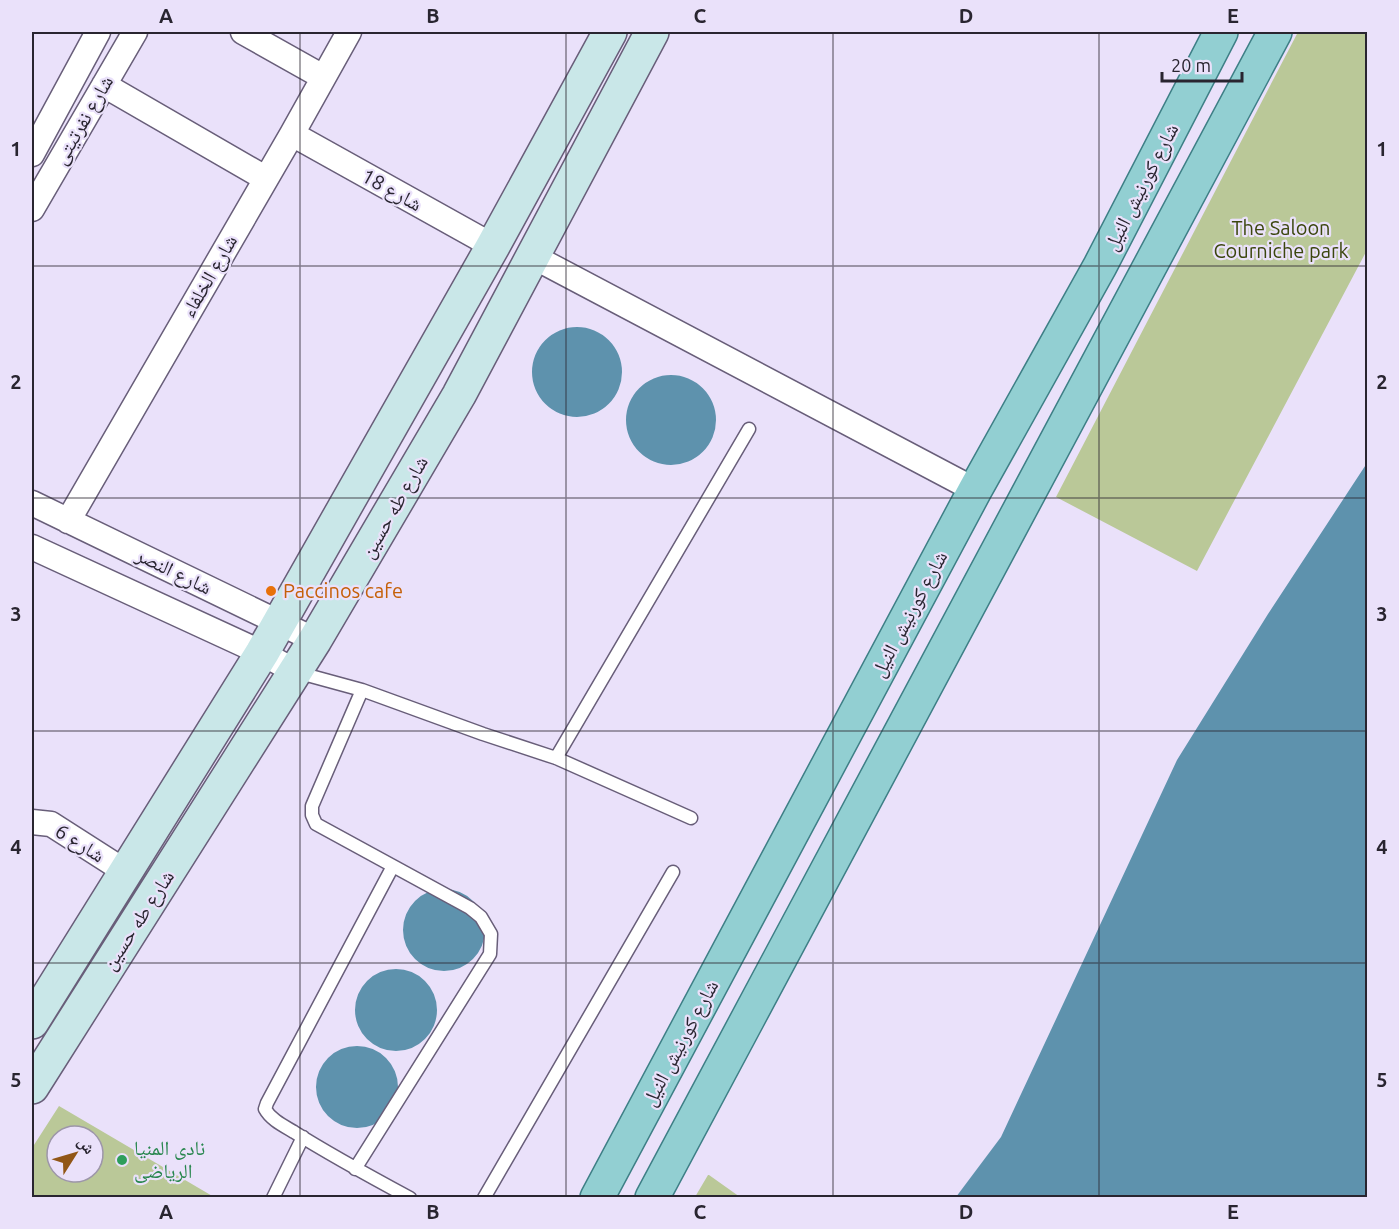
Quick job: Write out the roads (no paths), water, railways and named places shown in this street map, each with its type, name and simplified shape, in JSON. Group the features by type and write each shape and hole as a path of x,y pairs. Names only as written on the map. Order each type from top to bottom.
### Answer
{"main road":[{"name":"شارع طه حسين","path":"32,1022 262,653 493,246 610,32"},
{"name":"شارع طه حسين","path":"32,1087 296,672 459,395 652,32"},
{"name":"شارع كورنيش النيل","path":"597,1197 975,490 1100,266 1221,32"},
{"path":"652,1197 1275,32"}],"street":[{"name":"شارع نفرتيتى","path":"32,154 39,122 98,32"},
{"name":"شارع نفرتيتى","path":"32,209 135,32"},
{"path":"243,32 323,77"},
{"name":"شارع الخلفاء","path":"68,521 349,32"},
{"path":"104,85 265,178"},
{"path":"39,122 71,142"},
{"name":"شارع 18","path":"292,134 493,246"},
{"path":"532,256 975,490"},
{"name":"شارع النصر","path":"32,503 315,640"},
{"name":"شارع النصر","path":"32,547 262,653 296,672"},
{"name":"شارع 6","path":"32,822 51,824 126,872"}],"lane":[{"path":"556,758 749,429"},
{"path":"296,672 362,690 556,758 691,818"},
{"path":"355,1168 490,954 490,934 481,917 470,908 316,824 312,815 312,806 362,690"},
{"path":"393,866 265,1109 269,1116 303,1137 410,1197"},
{"path":"484,1197 673,872"},
{"path":"273,1197 303,1137"}],"water":[{"path":"577,327 594,331 609,340 618,355 622,372 618,389 609,404 594,413 577,417 560,413 545,404 536,389 532,372 536,355 545,340 560,331"},
{"path":"671,375 688,379 703,388 712,403 716,420 712,437 703,452 688,461 671,465 654,461 639,452 630,437 626,420 630,403 639,388 654,379"},
{"path":"1367,463 1367,1197 956,1197 1001,1137 1177,760 1268,614"},
{"path":"444,889 460,892 473,901 482,914 485,930 482,946 473,959 460,968 444,971 428,968 415,959 406,946 403,930 406,914 415,901 428,892"},
{"path":"396,969 412,972 425,981 434,994 437,1010 434,1026 425,1039 412,1048 396,1051 380,1048 367,1039 358,1026 355,1010 358,994 367,981 380,972"},
{"path":"357,1046 373,1049 386,1058 395,1071 398,1087 395,1103 386,1116 373,1125 357,1128 341,1125 328,1116 319,1103 316,1087 319,1071 328,1058 341,1049"}],"place":[{"name":"Paccinos cafe","path":"271,591"},
{"name":"نادى المنيا الرياضى","path":"122,1160"}],"park label":[{"name":"The Saloon Courniche park","path":"1281,240"}]}
